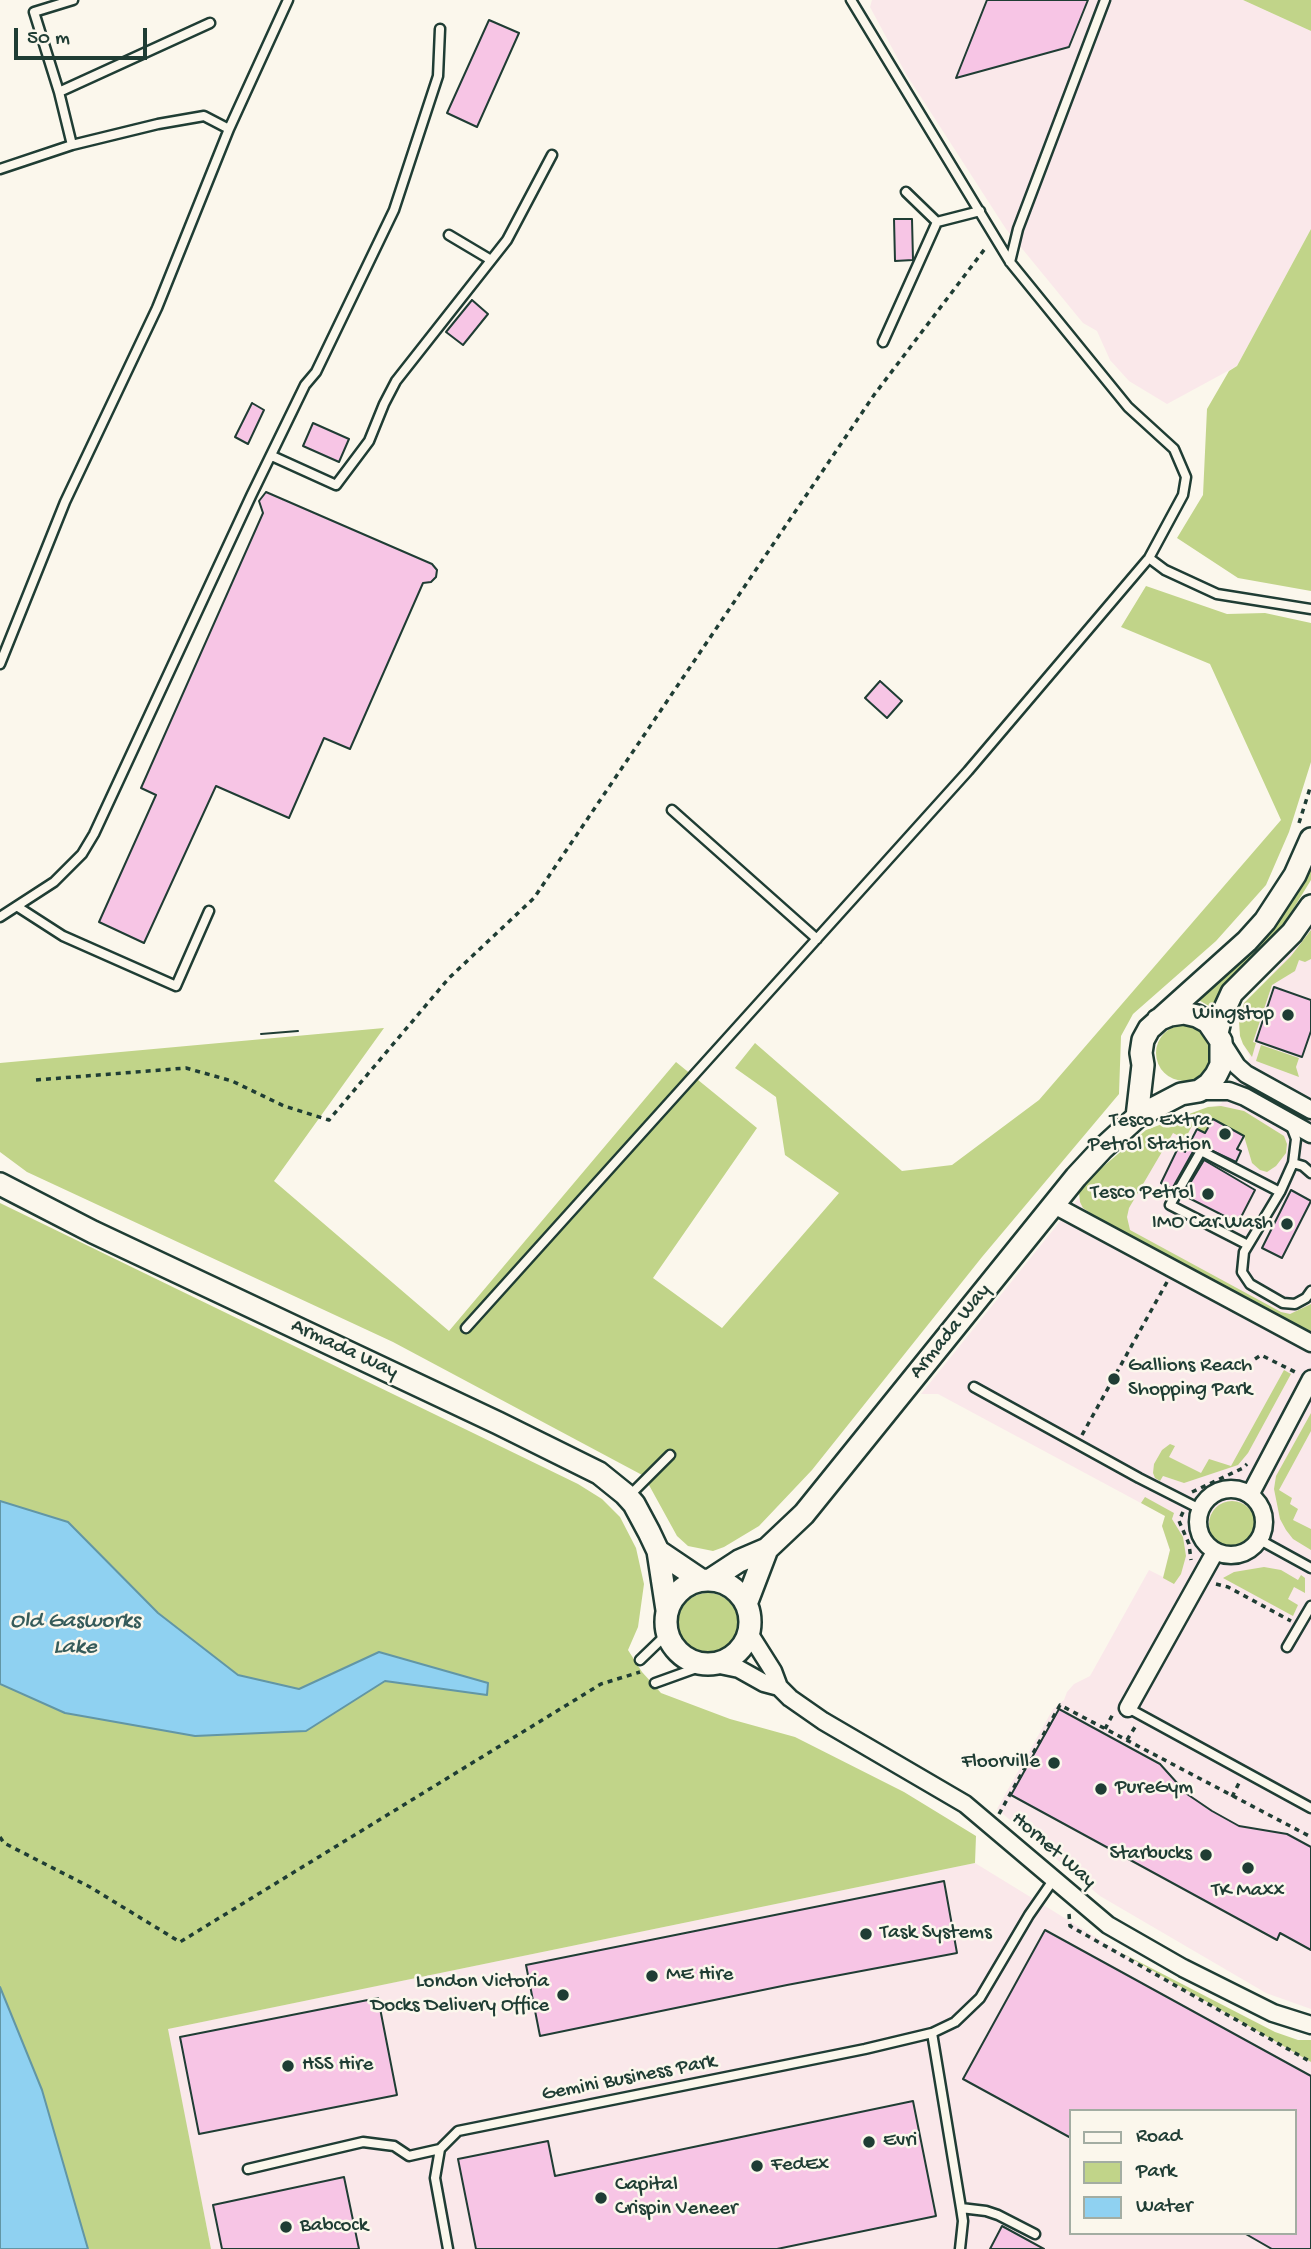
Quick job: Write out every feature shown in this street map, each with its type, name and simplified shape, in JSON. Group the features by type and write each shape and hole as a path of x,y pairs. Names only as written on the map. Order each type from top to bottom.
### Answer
{"street":[{"path":"1138,1116 1143,1065 1141,1053 1143,1040 1149,1029 1247,941 1265,921 1296,875 1304,835"},
{"name":"Armada Way","path":"667,1610 680,1590 767,1549 804,1514 1102,1149 1138,1116 1209,1084 1216,1075 1223,1053 1219,1037 1221,1017 1233,993 1292,933 1311,906"},
{"path":"1158,1020 1184,1013 1197,1016 1208,1023 1237,1066 1246,1074 1311,1110"},
{"path":"1143,1065 1151,1080 1165,1091 1229,1091 1245,1097 1311,1134"},
{"name":"Armada Way","path":"0,1184 93,1232 585,1465 615,1484 634,1504 658,1550 667,1610 667,1634"},
{"path":"1054,1205 1311,1343"},
{"path":"1250,1495 1303,1374"},
{"path":"1222,1490 1241,1490 1257,1502 1264,1521 1260,1540 1253,1548 1235,1556 1215,1552 1201,1538 1198,1518 1200,1509 1206,1500 1222,1490"},
{"name":"Armada Way","path":"746,1604 767,1549"},
{"name":"Armada Way","path":"658,1550 705,1580 732,1587 746,1604 750,1618 749,1633"},
{"path":"1128,1708 1215,1552"},
{"path":"667,1634 677,1651 695,1662 710,1664 730,1658 742,1647 749,1633"},
{"name":"Hornet Way","path":"749,1633 773,1671 779,1687"},
{"name":"Hornet Way","path":"710,1664 739,1669 764,1683 779,1687 823,1721 944,1790 993,1825 1108,1925 1273,2013 1311,2025"}],"lane":[{"path":"72,145 34,12 73,0"},
{"path":"0,664 65,502 157,308 229,129 288,0"},
{"path":"466,1328 968,771 1149,558 1183,495 1186,477 1181,460 1174,449 1128,407 1010,262 851,0"},
{"path":"1010,262 1018,229 1105,0"},
{"path":"59,92 210,23"},
{"path":"0,917 63,874 89,844 251,496 305,385 316,372 400,193 438,76 440,29"},
{"path":"0,169 72,145 158,124 204,116 229,129"},
{"path":"272,456 336,485 369,441 396,381 507,240 552,155"},
{"path":"906,192 937,222"},
{"path":"937,222 980,211"},
{"path":"883,342 937,222"},
{"path":"449,235 491,260"},
{"path":"1149,558 1177,577 1217,594 1311,609"},
{"path":"672,810 817,939"},
{"path":"18,907 63,936 176,986 209,911"},
{"path":"1289,1121 1296,1139 1293,1163 1280,1192 1244,1252 1242,1272 1250,1284 1283,1303 1295,1304 1306,1298 1311,1291"},
{"path":"1248,1245 1170,1205 1201,1151 1280,1192"},
{"path":"1293,1163 1303,1166 1311,1173"},
{"path":"974,1387 1200,1509"},
{"path":"627,1497 670,1455"},
{"path":"1260,1540 1311,1568"},
{"path":"1287,1647 1311,1606"},
{"path":"640,1660 667,1634"},
{"path":"655,1683 710,1664"},
{"path":"1128,1708 1311,1808"},
{"name":"Gemini Business Park","path":"440,2149 458,2131 865,2049 932,2033 955,2022 980,1998 1029,1915 1054,1879"},
{"path":"932,2033 963,2221 960,2249"},
{"path":"248,2169 363,2143 394,2146 409,2156 440,2149 435,2178 448,2249"},
{"path":"961,2208 998,2215 1035,2234"}],"path":[{"path":"36,1080 186,1068 232,1081 284,1106 329,1120 449,978 534,898 866,406 995,236"},
{"path":"1304,835 1311,785"},
{"path":"1077,1444 1168,1281"},
{"path":"1255,1359 1261,1355 1303,1374"},
{"path":"1193,1490 1243,1468 1251,1460"},
{"path":"1178,1521 1189,1544 1191,1562"},
{"path":"1213,1584 1228,1587 1300,1626"},
{"path":"0,1837 5,1843 90,1887 180,1942 601,1684 642,1672"},
{"path":"993,1825 1060,1705 1311,1837"}],"shaded area":[{"path":"872,0 1243,0 1311,31 1311,229 1237,366 1167,404 1129,381 1110,360 1097,331 1083,323 1006,229 906,74 870,7"},
{"name":"Gallions Reach Shopping Park","path":"1311,928 1311,2009 1266,1993 1100,1896 997,1809 1053,1709 1064,1700 1074,1684 1090,1676 1149,1570 1163,1577 1170,1550 1162,1526 1165,1516 938,1394 921,1394 1082,1194 1162,1124 1221,1104 1250,1057 1239,1028 1241,1011"},
{"path":"975,1863 1120,1952 1311,2062 1311,2249 211,2249 167,2029"}],"green space":[{"path":"1243,0 1311,0 1311,31"},
{"path":"1311,229 1311,591 1238,578 1177,538 1203,495 1207,409 1229,371 1237,366"},
{"path":"1146,586 1227,614 1265,613 1311,623 1311,762 1289,832 1266,885 1216,941 1133,1014 1121,1036 1119,1094 982,1257 812,1470 759,1526 724,1547 713,1551 688,1546 677,1536 644,1476 393,1342 27,1172 0,1152 0,1063 384,1028 274,1181 449,1331 676,1062 757,1128 653,1278 722,1328 839,1193 785,1155 776,1097 735,1068 755,1043 902,1171 952,1165 1039,1100 1281,820 1210,664 1121,627"},
{"path":"1311,863 1311,880 1279,932 1223,987 1214,1009 1197,999 1269,930 1303,883"},
{"path":"1311,930 1311,959 1305,962 1299,960 1295,971 1272,985 1253,1042 1256,1043 1252,1057 1240,1036 1239,1020 1244,1003 1291,956"},
{"path":"1179,1025 1189,1025 1204,1033 1210,1042 1210,1064 1204,1073 1189,1081 1179,1081 1161,1069 1156,1058 1156,1048 1168,1030"},
{"path":"1261,1045 1299,1058 1296,1067 1299,1077 1256,1061"},
{"path":"1221,1106 1244,1111 1284,1136 1286,1153 1276,1166 1267,1172 1252,1163 1244,1136 1213,1119 1205,1133 1192,1126 1185,1139 1173,1133 1129,1208 1127,1217 1130,1230 1281,1312 1290,1314 1311,1304 1311,1333 1095,1216 1083,1208 1080,1202 1079,1192 1098,1171 1146,1130 1208,1107"},
{"path":"0,1203 578,1484 602,1499 620,1517 636,1548 644,1584 638,1627 628,1650 642,1672 661,1693 730,1719 795,1737 904,1792 976,1836 975,1863 168,2029 211,2249 0,2249 0,1684 65,1713 195,1736 306,1731 385,1681 486,1695 379,1652 299,1689 238,1675 158,1613 68,1522 0,1501"},
{"path":"1284,1370 1291,1374 1248,1453 1238,1465 1184,1483 1163,1476 1160,1481 1155,1478 1154,1464 1162,1450 1170,1444 1175,1446 1169,1457 1201,1473 1209,1459 1231,1466"},
{"path":"1311,1413 1311,1431 1279,1490 1292,1498 1290,1504 1298,1509 1293,1520 1311,1529 1311,1550 1293,1539 1286,1530 1280,1519 1274,1489 1276,1476"},
{"path":"1145,1497 1174,1513 1172,1519 1183,1537 1186,1556 1181,1574 1174,1584 1163,1578 1170,1550 1162,1526 1165,1516 1141,1503"},
{"path":"1232,1501 1248,1508 1255,1524 1248,1540 1232,1547 1216,1540 1209,1524 1216,1508"},
{"path":"1264,1567 1281,1570 1298,1580 1301,1575 1305,1578 1305,1593 1294,1587 1288,1599 1298,1605 1293,1616 1223,1578 1234,1572"},
{"path":"702,1593 714,1593 730,1601 736,1611 736,1635 730,1645 714,1653 702,1653 686,1645 678,1629 678,1617 686,1601"},
{"path":"1120,1952 1275,2032 1298,2040 1311,2040 1311,2062"}],"water":[{"name":"Old Gasworks Lake","path":"0,1501 68,1522 158,1613 238,1675 299,1689 379,1652 488,1683 487,1695 385,1681 306,1731 195,1736 65,1713 0,1684"},
{"path":"0,1987 42,2090 88,2249 0,2249"}],"building":[{"path":"987,0 1088,0 1069,47 956,78"},
{"path":"489,20 519,33 477,127 447,113"},
{"path":"894,219 912,219 913,260 895,261"},
{"path":"472,300 488,314 463,345 446,332"},
{"path":"252,403 264,410 248,444 235,437"},
{"path":"313,423 349,439 339,462 303,446"},
{"path":"266,492 432,564 437,570 436,577 431,582 423,583 350,749 324,738 289,818 216,786 144,943 99,922 156,795 141,788 263,513 259,501"},
{"path":"880,681 902,701 887,718 865,698"},
{"name":"Wingstop","path":"1274,987 1311,1000 1311,1031 1302,1057 1256,1041"},
{"path":"1213,1119 1244,1136 1237,1149 1241,1151 1236,1162 1200,1145 1195,1148 1172,1189 1161,1183 1178,1148 1185,1152 1197,1129 1205,1133"},
{"path":"1204,1160 1255,1190 1238,1223 1183,1195"},
{"name":"IMO Car Wash","path":"1291,1190 1311,1201 1282,1258 1262,1248"},
{"path":"1059,1709 1160,1764 1187,1794 1239,1826 1287,1834 1311,1847 1311,1950 1280,1933 1277,1940 1011,1795"},
{"path":"944,1881 957,1953 540,2036 526,1965"},
{"path":"1045,1930 1311,2076 1311,2249 1272,2249 1248,2235 1297,2235 1297,2109 1070,2109 1070,2137 963,2079"},
{"name":"HSS Hire","path":"378,1998 397,2095 199,2134 180,2037"},
{"path":"913,2101 936,2216 777,2249 476,2249 458,2159 548,2141 555,2176"},
{"name":"Babcock","path":"344,2177 359,2249 222,2249 213,2205"},
{"path":"1002,2226 1044,2249 990,2249"}],"tram line":[{"path":"261,1034 298,1031"}],"place":[{"name":"Wingstop","path":"1288,1015"},
{"name":"Tesco Extra Petrol Station","path":"1225,1134"},
{"name":"Tesco Petrol","path":"1208,1194"},
{"name":"IMO Car Wash","path":"1287,1224"},
{"name":"Gallions Reach Shopping Park","path":"1114,1379"},
{"name":"Floorville","path":"1054,1763"},
{"name":"PureGym","path":"1101,1789"},
{"name":"Starbucks","path":"1206,1855"},
{"name":"TK Maxx","path":"1248,1868"},
{"name":"Task Systems","path":"866,1934"},
{"name":"ME Hire","path":"652,1976"},
{"name":"London Victoria Docks Delivery Office","path":"563,1995"},
{"name":"HSS Hire","path":"288,2066"},
{"name":"Evri","path":"869,2142"},
{"name":"FedEx","path":"757,2166"},
{"name":"Capital Crispin Veneer","path":"601,2198"},
{"name":"Babcock","path":"286,2227"}]}
